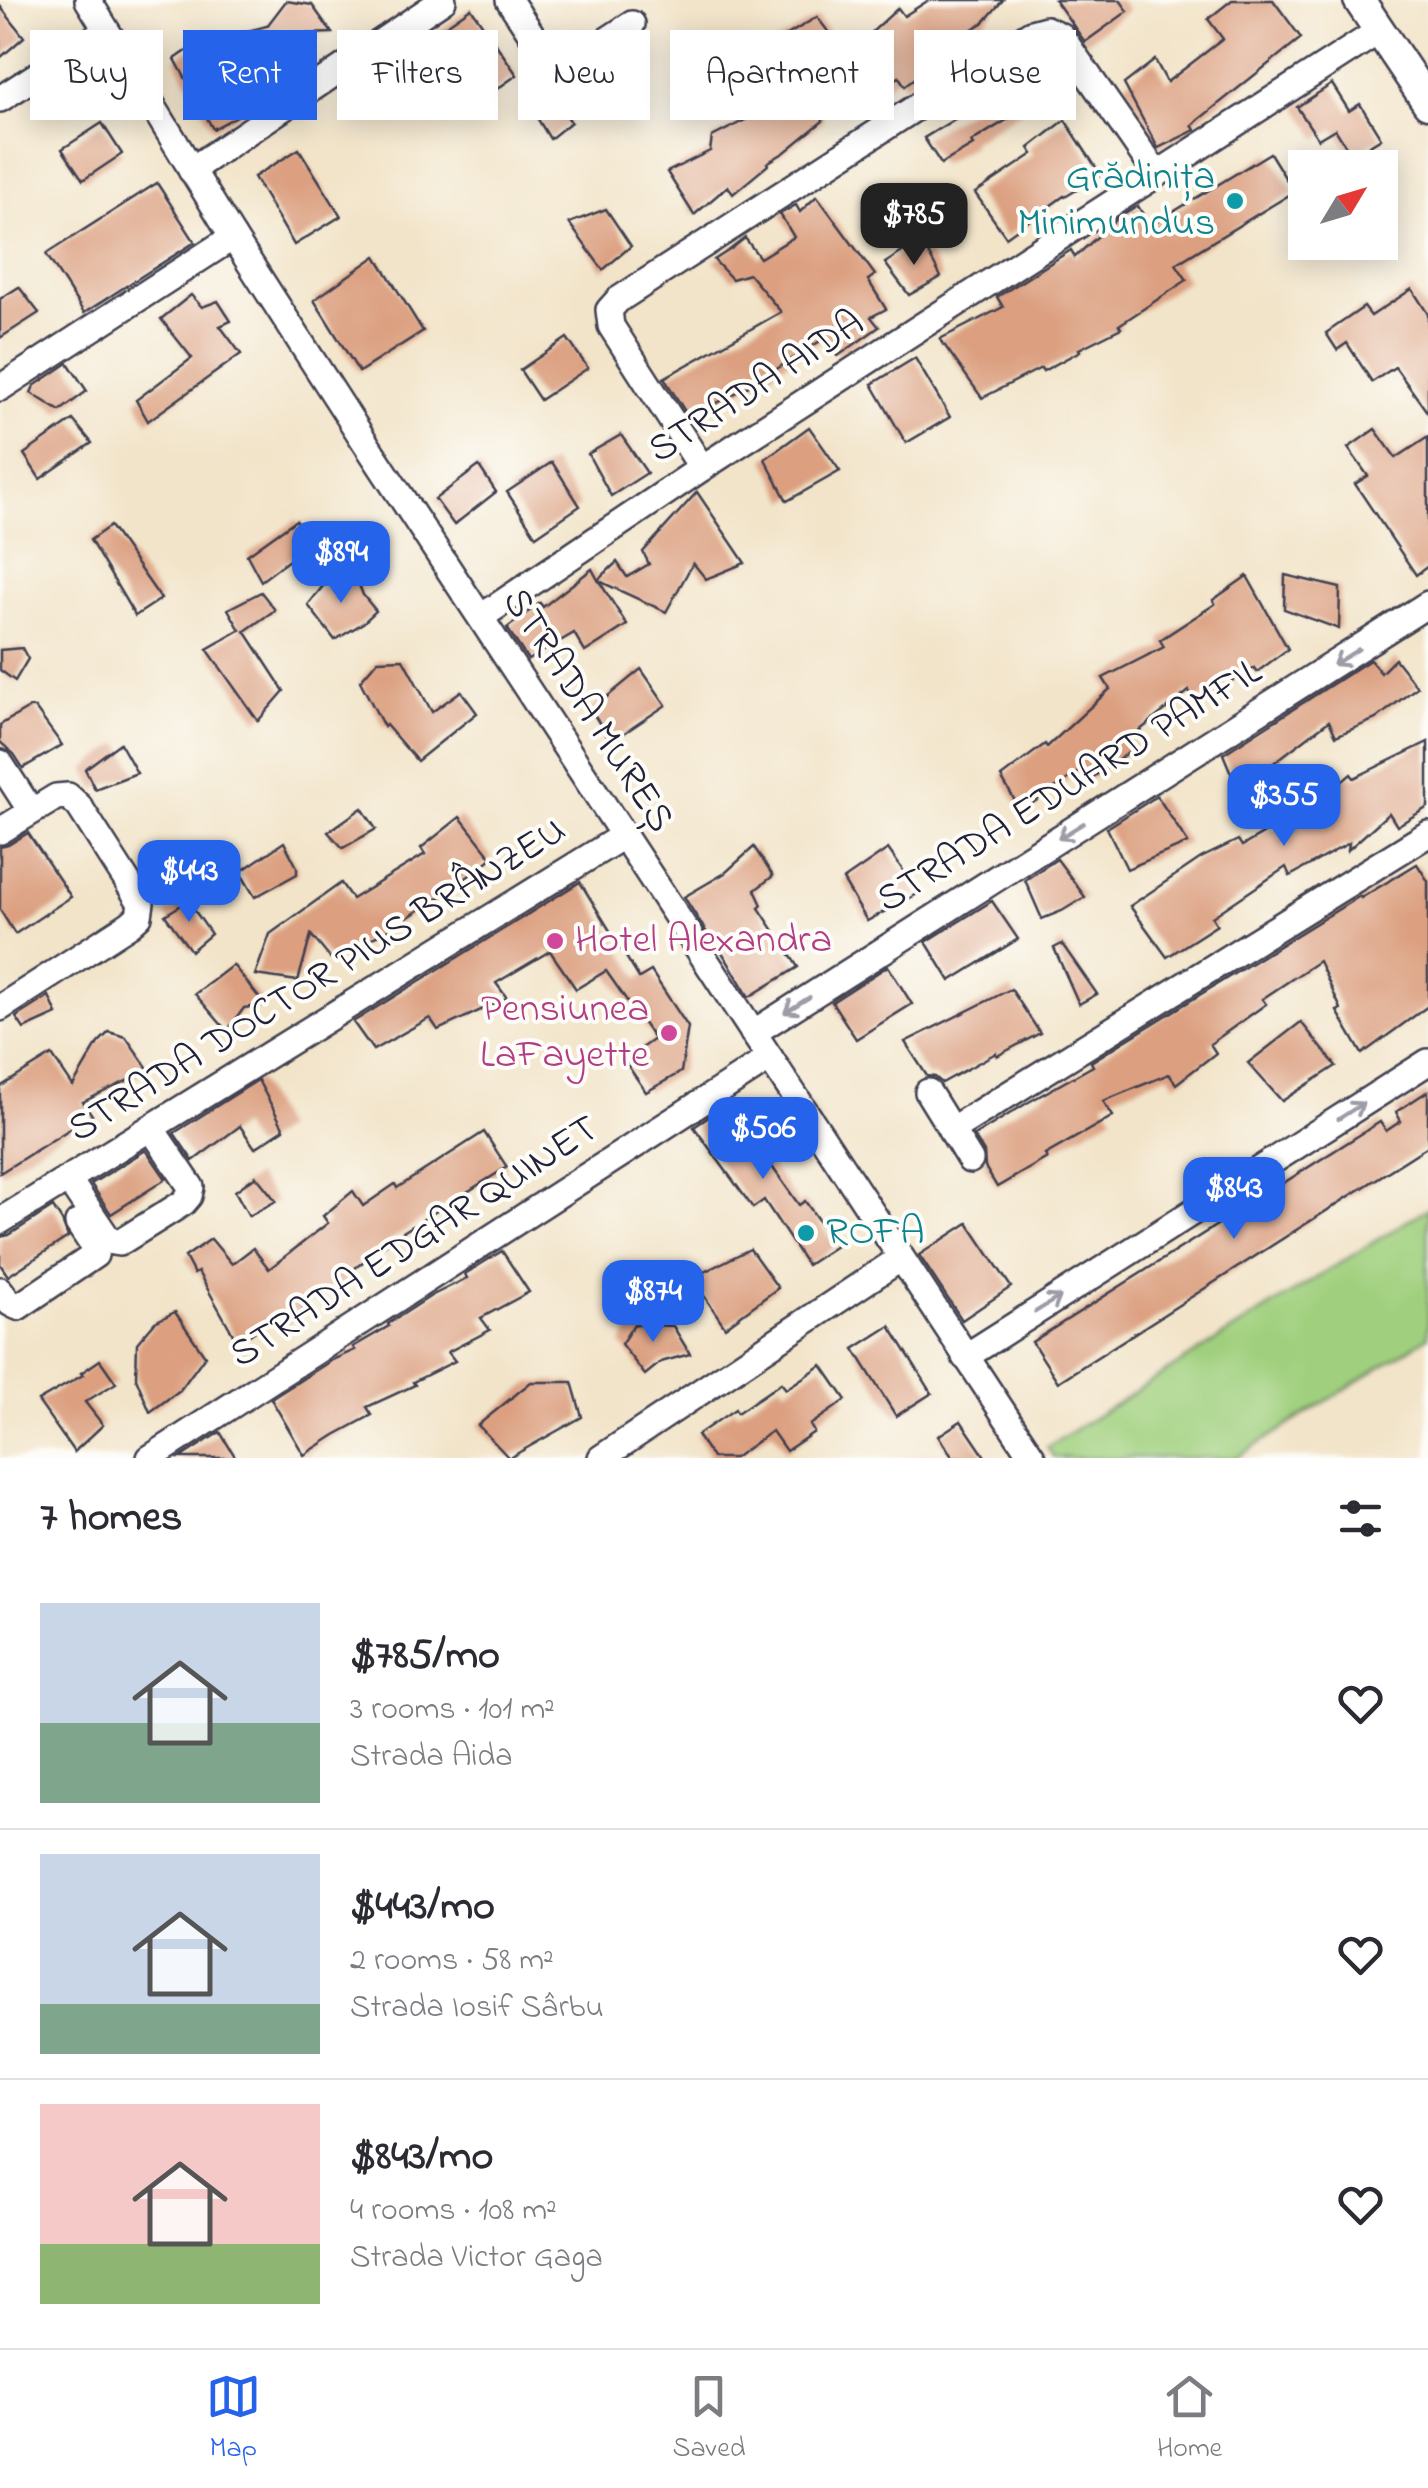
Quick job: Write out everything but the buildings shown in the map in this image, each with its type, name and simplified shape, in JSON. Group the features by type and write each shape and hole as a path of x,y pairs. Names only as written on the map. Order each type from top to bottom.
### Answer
{"main road":[{"path":"1360,0 1428,103"}],"street":[{"name":"STRADA MUREȘ","path":"88,0 105,30"},
{"path":"191,170 443,0"},
{"path":"509,0 557,73 632,24"},
{"path":"702,468 611,326 610,310 618,300 1031,33 1046,29 1061,36 1156,173"},
{"name":"STRADA AIDA","path":"481,617 702,468 1380,30"},
{"path":"0,100 30,80"},
{"name":"STRADA MUREȘ","path":"160,120 233,237 1033,1458"},
{"path":"0,388 233,237"},
{"name":"STRADA EDUARD PAMFIL","path":"753,1034 1428,604"},
{"path":"0,763 31,811"},
{"path":"0,832 56,797 68,796 80,806 141,903 140,916 130,924 0,1008"},
{"path":"951,1130 1428,834"},
{"name":"STRADA DOCTOR PIUS BRÂNZEU","path":"0,1221 624,836"},
{"name":"STRADA EDGAR QUINET","path":"150,1458 770,1058"},
{"path":"966,1356 1428,1062"},
{"path":"928,1092 970,1160"},
{"path":"61,1183 112,1242 119,1243 189,1196 191,1187 152,1128"},
{"path":"0,1290 10,1303 18,1306 95,1255 96,1250 61,1183"},
{"path":"605,1457 902,1258"}],"green space":[{"path":"1428,1208 1428,1337 1236,1458 1054,1458 1047,1447"}],"place":[{"name":"Grădinița Minimundus","path":"1235,201"},
{"name":"Hotel Alexandra","path":"555,941"},
{"name":"Pensiunea LaFayette","path":"669,1033"},
{"name":"ROFA","path":"806,1233"}]}
